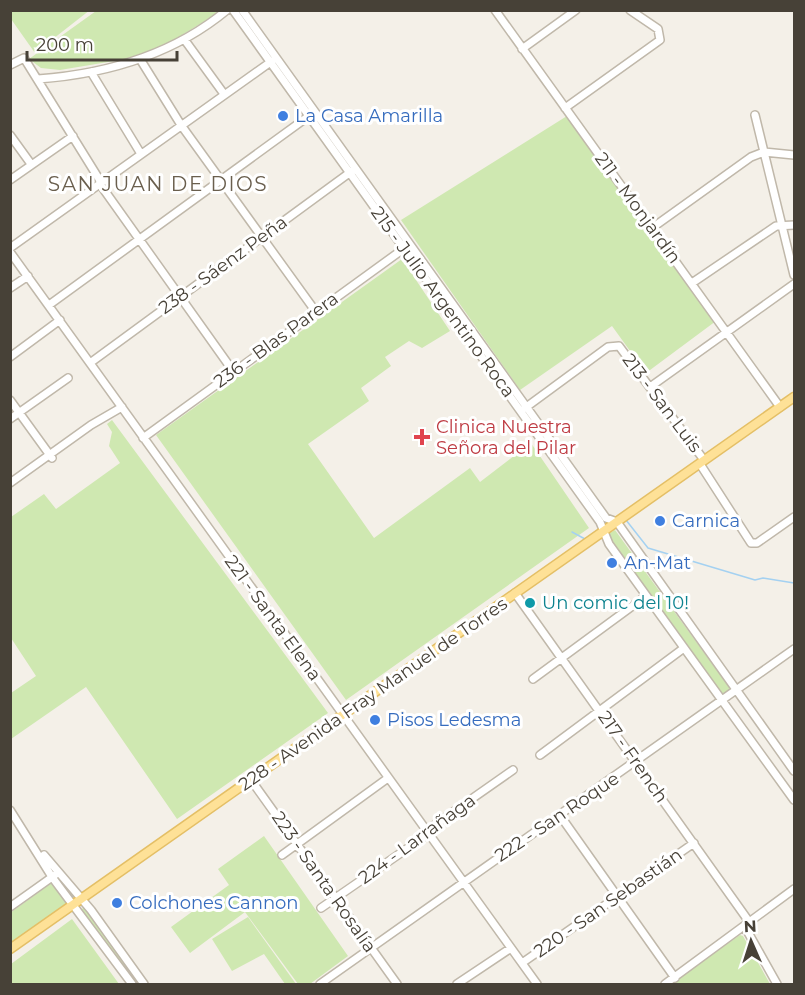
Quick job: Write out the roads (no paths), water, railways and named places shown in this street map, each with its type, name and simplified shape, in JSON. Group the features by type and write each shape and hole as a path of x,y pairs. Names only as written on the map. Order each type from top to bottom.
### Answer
{"main road":[{"name":"228 - Avenida Fray Manuel de Torres","path":"10,949 795,397"}],"street":[{"path":"38,79 91,72 140,59 184,39 227,10"},
{"name":"215 - Julio Argentino Roca","path":"232,10 273,60 408,246 524,409 600,522 603,532 646,596 795,800"},
{"name":"215 - Julio Argentino Roca","path":"242,10 273,60"},
{"name":"211 - Monjardín","path":"495,10 780,407"},
{"path":"522,49 576,10"},
{"path":"565,108 660,40 658,29 630,10"},
{"path":"184,39 224,94"},
{"path":"10,65 24,58 100,183 233,371"},
{"path":"140,59 181,125 316,312"},
{"path":"10,250 141,153 273,60"},
{"path":"91,72 141,153"},
{"path":"49,305 312,113"},
{"path":"755,115 795,275"},
{"path":"10,135 31,164"},
{"path":"10,180 73,136"},
{"path":"652,228 751,157 764,152 795,155"},
{"name":"238 - Sáenz Peña","path":"90,363 353,170"},
{"path":"693,283 781,224 795,225"},
{"name":"236 - Blas Parera","path":"143,438 408,246"},
{"name":"221 - Santa Elena","path":"10,250 537,984"},
{"path":"10,288 28,276"},
{"path":"650,387 795,284"},
{"path":"10,357 60,320"},
{"path":"10,352 41,329 52,325"},
{"name":"213 - San Luis","path":"524,409 608,347 619,346 702,462 751,543 757,543 795,517"},
{"path":"10,419 68,378"},
{"path":"10,400 51,457"},
{"path":"10,486 91,425 122,408"},
{"name":"215 - Julio Argentino Roca","path":"524,409 606,518 617,522 795,771"},
{"name":"217 - French","path":"515,593 694,843 748,925 777,984"},
{"path":"533,679 646,596"},
{"path":"540,754 684,648"},
{"name":"222 - San Roque","path":"320,984 795,650"},
{"name":"224 - Larrañaga","path":"321,908 513,770"},
{"path":"282,855 388,778"},
{"name":"223 - Santa Rosalía","path":"251,780 397,984"},
{"path":"10,810 36,847 52,877 132,984"},
{"path":"559,814 675,978"},
{"name":"220 - San Sebastián","path":"522,963 694,843"},
{"path":"36,847 82,899 144,984"},
{"path":"10,907 60,872"},
{"path":"665,984 795,889"},
{"name":"220 - San Sebastián","path":"457,984 511,948"}],"waterway":[{"path":"626,520 648,548 755,580 763,578 794,583"},
{"path":"572,532 585,539 599,529"}],"place":[{"name":"La Casa Amarilla","path":"283,116"},
{"name":"Clinica Nuestra Señora del Pilar","path":"422,437"},
{"name":"Carnica","path":"660,521"},
{"name":"An-Mat","path":"612,563"},
{"name":"Un comic del 10!","path":"530,603"},
{"name":"Pisos Ledesma","path":"375,720"},
{"name":"Colchones Cannon","path":"117,903"}],"district":[{"name":"SAN JUAN DE DIOS","path":"158,184"}]}
